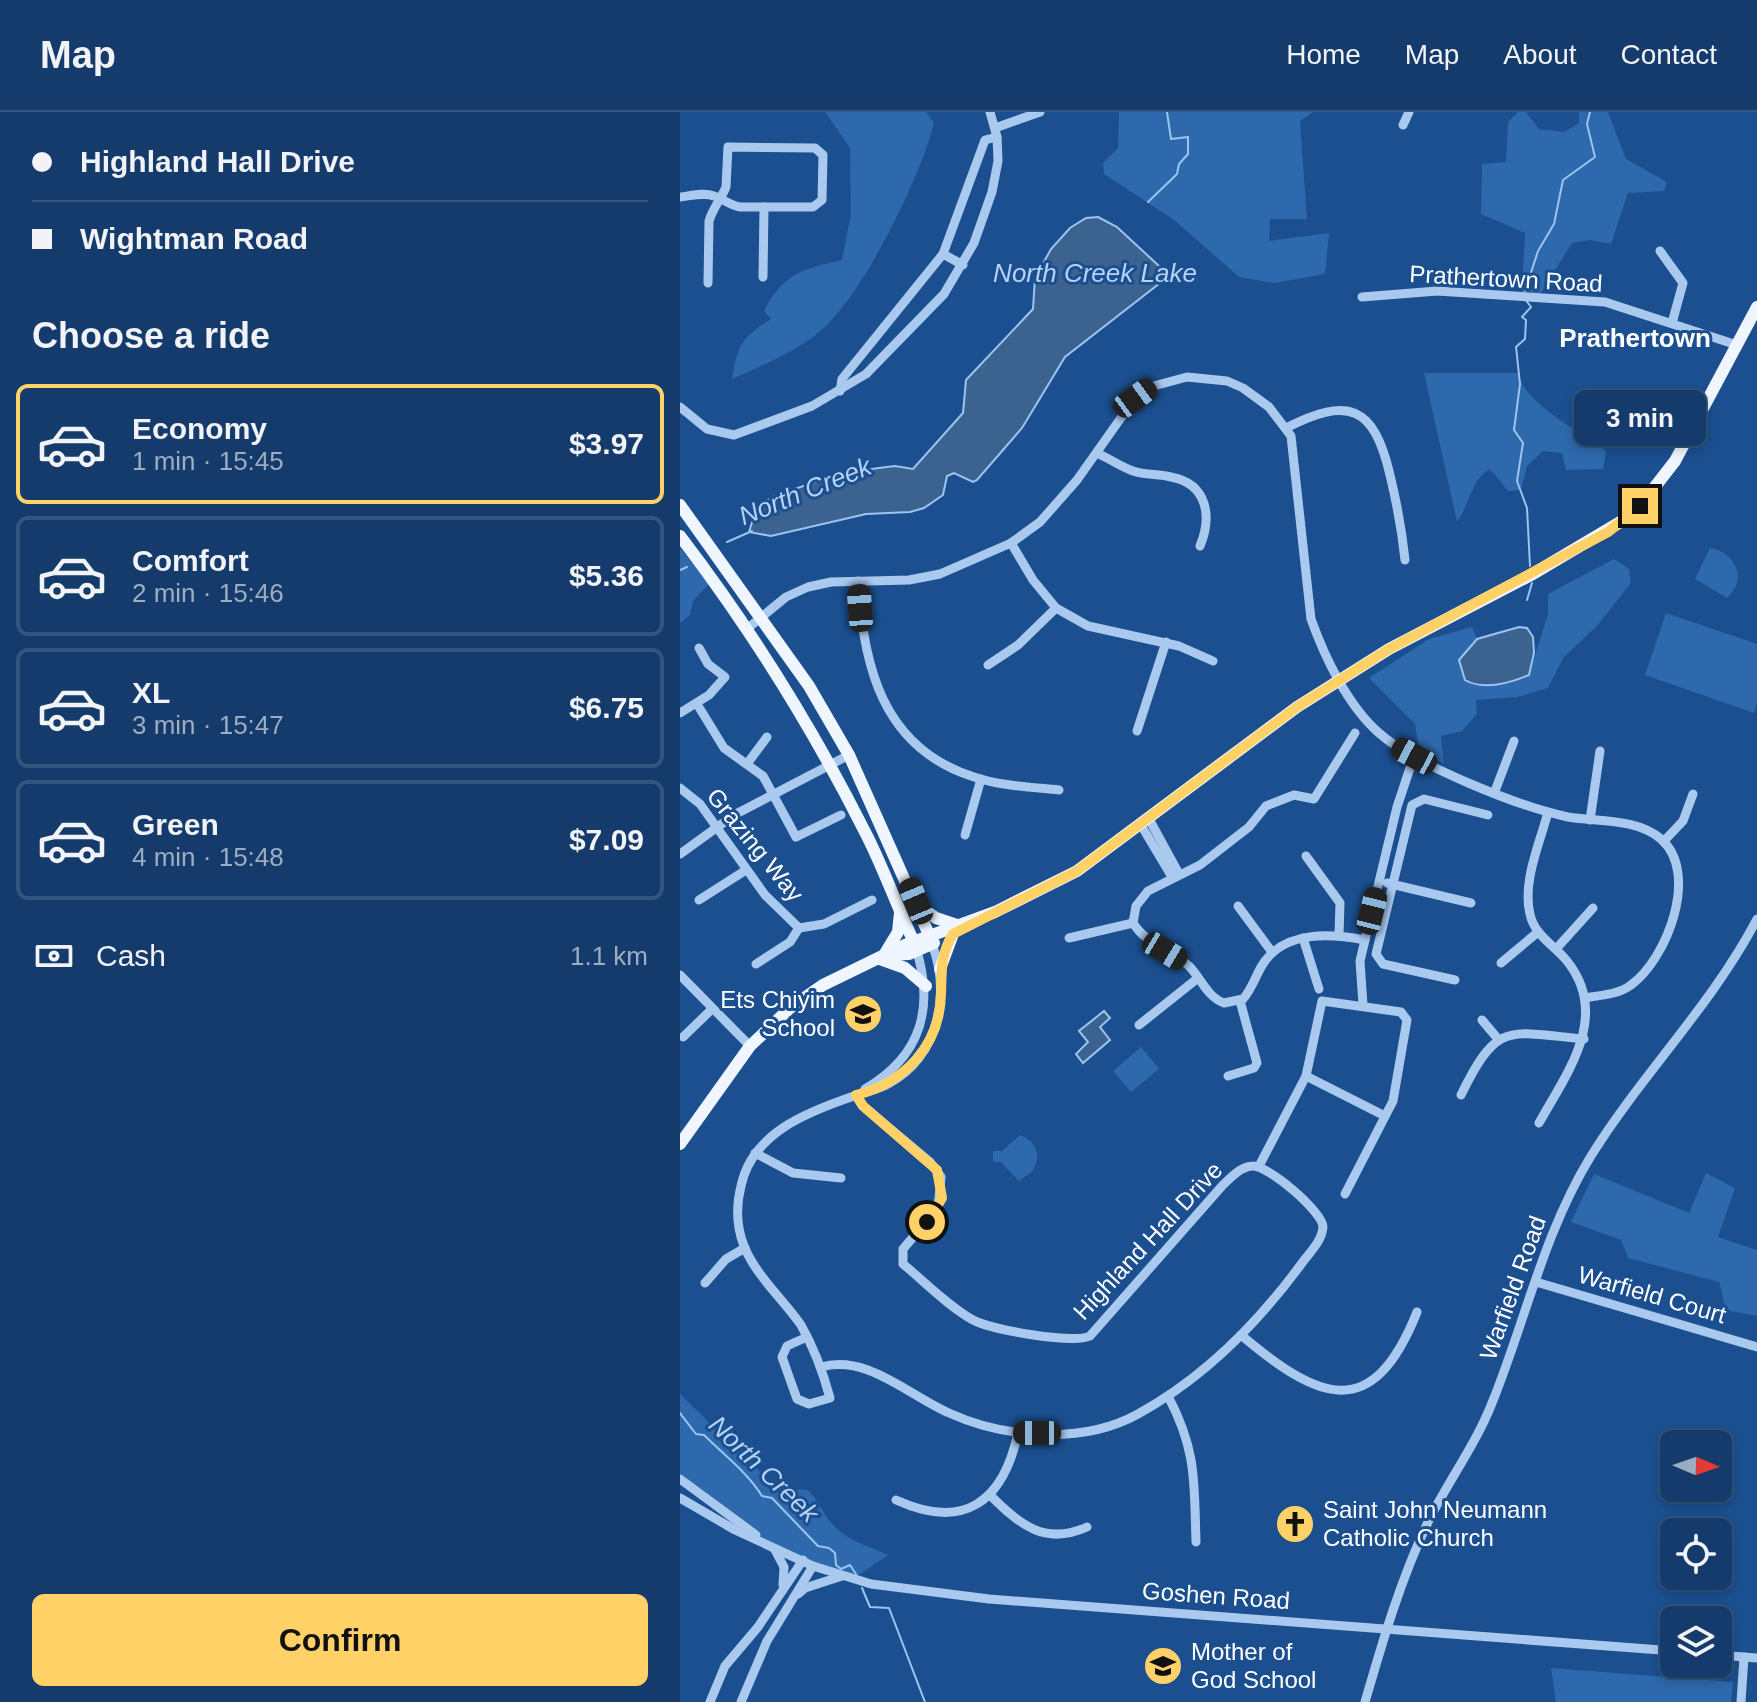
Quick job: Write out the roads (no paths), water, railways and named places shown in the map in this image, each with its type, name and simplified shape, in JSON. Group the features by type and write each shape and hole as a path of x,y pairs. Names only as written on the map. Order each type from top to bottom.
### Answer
{"main road":[{"path":"680,1144 750,1046 790,1008 823,985 955,930 1077,871 1297,707 1622,521 1647,498 1675,461 1757,307"},
{"path":"680,505 809,686 849,755 931,940"},
{"path":"680,536 748,628 792,695 866,833 915,946"},
{"path":"917,905 955,930"},
{"path":"884,957 898,932 900,910"},
{"path":"940,969 955,930"},
{"path":"884,957 905,968 926,986"}],"street":[{"path":"680,407 707,429 726,436 765,425 840,391 866,374 944,294 963,265 992,192 999,150 990,112"},
{"path":"840,391 842,379 943,254 985,140 1012,117 1040,112"},
{"path":"1403,125 1409,112"},
{"path":"680,197 706,195 719,198 730,205 764,207 819,205 822,200 821,151 728,147 726,187 719,198 709,221 708,283"},
{"path":"763,277 764,207"},
{"path":"1660,251 1683,283 1672,323"},
{"path":"943,254 963,265"},
{"name":"Prathertown Road","path":"1362,297 1437,291 1582,299 1623,306 1737,345"},
{"path":"748,628 786,597 808,587 858,581 909,580 940,574 1011,543 1040,522 1099,454 1114,424 1135,398 1150,387 1187,377 1227,381 1243,388 1269,407 1286,428 1294,449 1311,619 1321,648 1378,732 1414,756 1548,812 1633,825 1664,841 1676,869 1675,916 1667,941 1643,975 1630,986 1585,998"},
{"path":"1286,428 1334,409 1355,414 1374,427 1382,440 1401,521 1405,560"},
{"path":"1099,454 1131,471 1174,477 1193,486 1201,496 1209,518 1200,546"},
{"path":"1011,543 1033,580 1056,608 1101,630 1166,642 1213,661"},
{"path":"858,581 865,653 884,703 900,726 928,754 981,779 1059,790"},
{"path":"988,665 1018,645 1056,608"},
{"path":"1137,731 1166,642"},
{"path":"680,713 719,687 725,677 708,664 699,648"},
{"path":"697,704 718,741 763,776 796,837 841,815"},
{"path":"1133,923 1140,899 1217,852 1249,827 1258,813 1274,800 1294,795 1314,799 1355,733"},
{"path":"747,764 767,737"},
{"path":"1495,791 1514,741"},
{"path":"1590,820 1600,751"},
{"path":"680,854 773,793 849,755"},
{"path":"1363,1005 1360,968 1365,940 1397,807 1414,756"},
{"path":"965,835 981,779"},
{"name":"Grazing Way","path":"681,791 700,804 746,870 799,928"},
{"path":"1664,841 1683,821 1693,794"},
{"path":"1455,980 1377,959 1412,805 1417,801 1488,815"},
{"path":"1539,1123 1584,1039 1585,998 1577,975 1538,932 1530,917 1529,890 1548,812"},
{"path":"1145,822 1176,875"},
{"path":"1306,856 1340,903 1339,935"},
{"path":"699,900 746,870"},
{"path":"1380,881 1471,903"},
{"path":"756,964 790,942 799,928 824,924 872,900"},
{"path":"1238,906 1272,952"},
{"path":"1556,949 1593,908"},
{"name":"Warfield Road","path":"1365,1702 1386,1628 1424,1530 1492,1405 1554,1230 1589,1159 1724,975 1757,919"},
{"path":"1069,938 1133,923"},
{"path":"1133,923 1146,939 1184,962 1216,1001 1240,1001"},
{"path":"1501,963 1538,932"},
{"path":"1228,1076 1254,1068 1257,1063 1240,1001 1272,952 1303,938 1339,935 1365,940"},
{"path":"1303,938 1319,989"},
{"path":"807,1337 784,1348 782,1362 800,1402 813,1403 830,1398 821,1367 807,1337 745,1248 738,1205 744,1173 755,1153 785,1126 890,1083 925,1050 939,1015 940,969 931,940"},
{"path":"856,1095 883,1079 903,1058 923,1015 926,986 915,946"},
{"path":"1139,1025 1198,978"},
{"path":"682,980 750,1046"},
{"path":"1259,1166 1306,1076 1322,1001 1401,1012 1407,1020 1395,1094 1345,1194"},
{"path":"683,1037 712,1009"},
{"path":"1482,1020 1498,1039"},
{"path":"1461,1095 1481,1054 1498,1039 1522,1033 1584,1039"},
{"path":"1306,1076 1385,1116"},
{"name":"Highland Hall Drive","path":"821,1367 843,1363 871,1370 947,1412 1018,1433 1100,1428 1135,1416 1168,1396 1241,1335 1295,1274 1320,1240 1323,1226 1316,1212 1259,1166 1248,1166 1233,1176 1090,1336 1074,1340 974,1321 903,1264 903,1249 941,1203 941,1177 930,1162 863,1106 856,1095"},
{"path":"755,1153 793,1173 841,1178"},
{"path":"705,1283 726,1259 745,1248"},
{"name":"Warfield Court","path":"1536,1282 1757,1347"},
{"path":"1241,1335 1305,1383 1346,1390 1362,1386 1384,1373 1403,1347 1417,1312"},
{"path":"1168,1396 1186,1430 1192,1453 1196,1542"},
{"path":"896,1500 929,1513 956,1513 990,1495 1007,1472 1018,1433"},
{"name":"Goshen Road","path":"680,1479 769,1545"},
{"path":"990,1495 1021,1522 1048,1535 1068,1535 1087,1527"},
{"name":"Goshen Road","path":"680,1498 813,1566 871,1584 989,1599 1660,1650"},
{"path":"769,1545 784,1567 783,1589"},
{"path":"710,1702 725,1666 758,1627 803,1560"},
{"path":"741,1702 758,1658 813,1566"},
{"path":"793,1599 805,1588 842,1576"},
{"path":"1732,1656 1757,1658"},
{"path":"1741,1702 1744,1657"}],"water":[{"name":"North Creek Lake","path":"1098,217 1117,227 1159,266 1160,283 1065,357 1022,428 977,480 973,482 954,473 947,476 943,495 924,508 910,512 866,514 771,536 749,532 757,507 773,497 839,473 895,466 913,469 963,413 966,380 1033,309 1035,278 1051,249 1070,228 1086,218"},
{"path":"1519,627 1527,628 1533,637 1534,653 1529,675 1489,685 1465,680 1459,660 1477,639"},
{"path":"1104,1011 1110,1018 1100,1027 1110,1040 1083,1063 1076,1054 1088,1042 1079,1031"}],"waterway":[{"name":"North Creek","path":"1148,202 1177,174 1179,164 1188,154 1188,137 1171,139 1167,112"},
{"path":"1525,291 1538,251 1554,224 1563,180 1595,157 1587,124 1590,112"},
{"path":"1525,299 1531,307 1522,317 1526,320 1525,339 1516,347 1520,384 1514,430 1523,443 1517,481 1527,508 1530,566"},
{"name":"North Creek","path":"727,542 752,531"},
{"name":"North Creek","path":"680,570 687,567"},
{"path":"1527,600 1532,583"},
{"name":"North Creek","path":"680,1413 696,1434 704,1435 762,1496 772,1498 818,1546 835,1553 836,1565 841,1569 850,1565 856,1574"},
{"name":"North Creek","path":"862,1588 870,1607 889,1608 925,1702"}],"place":[{"name":"Ets Chiyim School","path":"863,1014"},
{"name":"Saint John Neumann Catholic Church","path":"1295,1524"},
{"name":"Mother of God School","path":"1163,1666"}],"district":[{"name":"Prathertown","path":"1635,338"}]}
